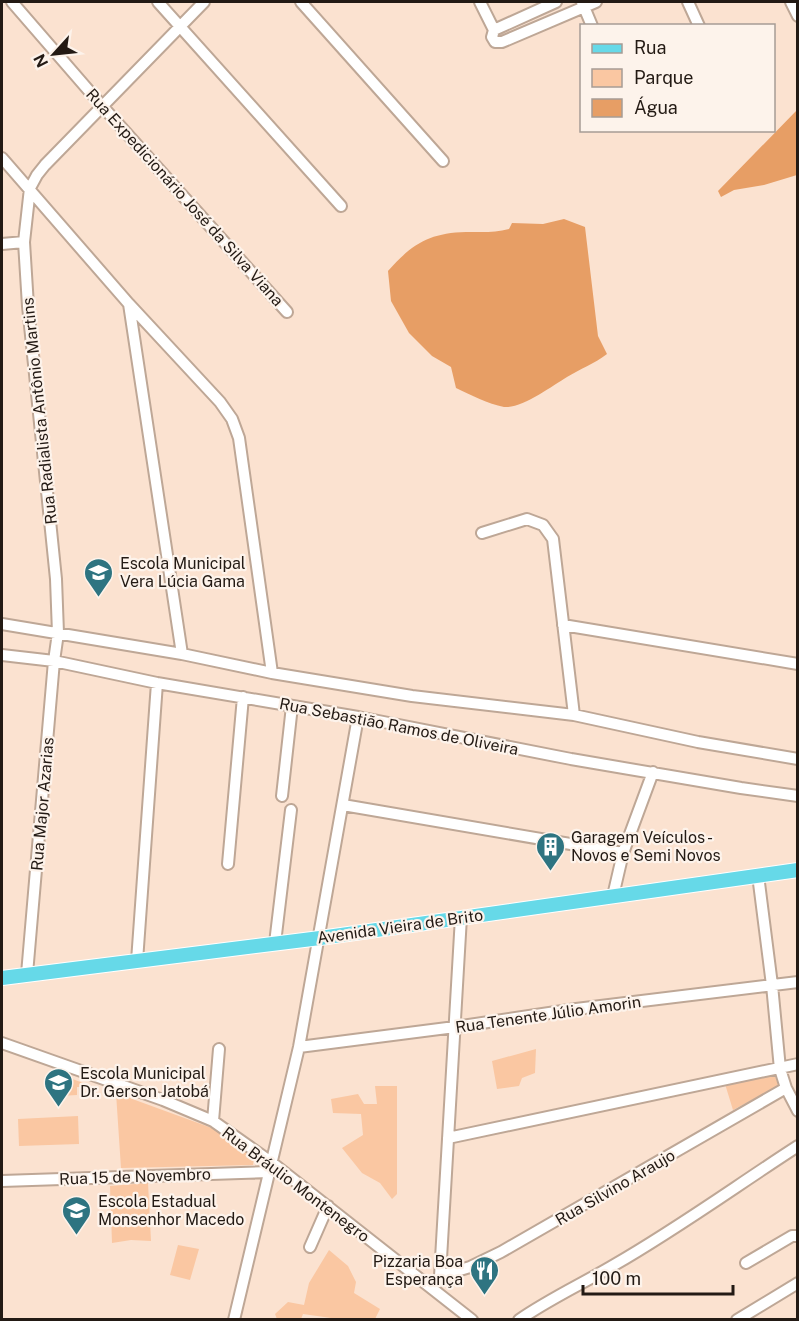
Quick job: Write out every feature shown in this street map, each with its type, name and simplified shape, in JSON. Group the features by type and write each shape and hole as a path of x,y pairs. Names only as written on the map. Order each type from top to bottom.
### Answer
{"main road":[{"name":"Avenida Vieira de Brito","path":"2,978 320,938 798,870"}],"street":[{"name":"Rua Expedicionário José da Silva Viana","path":"12,2 287,312"},
{"path":"158,2 341,206"},
{"path":"30,188 45,165 179,25 204,2"},
{"path":"301,2 443,161"},
{"path":"480,2 494,30 492,37 495,42 502,42 583,4 596,2"},
{"path":"494,30 556,2"},
{"path":"688,2 698,24"},
{"path":"791,2 798,15"},
{"path":"583,4 591,24"},
{"path":"2,158 129,304 220,402 232,419 239,438 272,673"},
{"name":"Rua Radialista Antônio Martins","path":"30,188 24,242 28,306 56,579 58,633"},
{"path":"2,244 24,242"},
{"path":"129,304 182,654"},
{"path":"482,533 527,519 543,525 553,538 574,715"},
{"name":"Rua Sebastião Ramos de Oliveira","path":"2,624 412,696 574,715 698,742 798,759"},
{"path":"563,625 798,664"},
{"name":"Rua Major Azarias","path":"27,975 58,633"},
{"name":"Rua Sebastião Ramos de Oliveira","path":"2,655 54,660 157,683 358,717 571,759 798,796"},
{"path":"137,961 157,683"},
{"path":"228,864 243,697"},
{"path":"282,796 292,706"},
{"path":"234,1320 299,1047 358,717"},
{"path":"613,896 623,853 653,772"},
{"path":"343,805 623,853"},
{"path":"275,943 291,810"},
{"path":"758,875 780,1069 786,1088 798,1111"},
{"path":"435,1291 440,1276 461,917"},
{"name":"Rua Tenente Júlio Amorin","path":"299,1047 576,1009 798,982"},
{"name":"Rua Bráulio Montenegro","path":"2,1042 163,1100 213,1121 270,1167 328,1206 472,1320"},
{"path":"213,1121 219,1049"},
{"path":"448,1138 798,1064"},
{"name":"Rua Silvino Araujo","path":"440,1276 470,1267 501,1252 786,1088"},
{"path":"519,1320 543,1303 614,1265 656,1239 798,1146"},
{"name":"Rua 15 de Novembro","path":"2,1180 270,1167"},
{"path":"310,1246 328,1206"},
{"path":"746,1263 796,1236"},
{"path":"737,1320 798,1283"}],"green space":[{"path":"536,1049 535,1073 522,1078 519,1086 497,1089 492,1061"},
{"path":"59,1074 94,1087 77,1087 77,1095 60,1096"},
{"path":"774,1074 779,1086 733,1110 725,1084"},
{"path":"375,1086 397,1086 397,1194 392,1199 380,1183 362,1173 342,1148 363,1135 361,1114 333,1113 331,1099 358,1094 364,1104 377,1104"},
{"path":"116,1093 220,1131 254,1158 253,1165 121,1168"},
{"path":"78,1116 79,1144 19,1146 18,1119"},
{"path":"148,1183 151,1241 131,1240 112,1243 110,1186"},
{"path":"178,1245 199,1249 190,1280 170,1275"},
{"path":"329,1250 348,1266 356,1282 354,1293 380,1309 375,1319 338,1319 303,1314 301,1319 277,1319 275,1314 288,1302 304,1305 309,1283"}],"water":[{"path":"797,110 797,175 764,185 734,190 721,197 718,191"},
{"path":"564,219 585,227 598,336 607,354 536,396 511,407 492,404 456,388 451,367 432,356 409,333 391,301 388,271 413,247 431,238 453,233 504,230 509,229 512,223 543,224"}],"place":[{"name":"Escola Municipal Vera Lúcia Gama","path":"99,598"},
{"name":"Garagem Veículos - Novos e Semi Novos","path":"550,872"},
{"name":"Escola Municipal Dr. Gerson Jatobá","path":"59,1108"},
{"name":"Escola Estadual Monsenhor Macedo","path":"77,1236"},
{"name":"Pizzaria Boa Esperança","path":"484,1296"}]}
